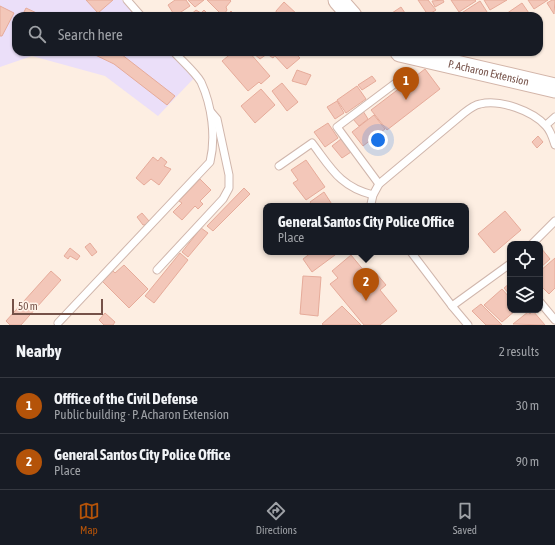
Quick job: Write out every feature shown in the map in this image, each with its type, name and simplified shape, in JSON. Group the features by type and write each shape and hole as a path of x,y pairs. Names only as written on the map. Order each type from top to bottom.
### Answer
{"main road":[{"path":"338,0 348,12"},
{"name":"P. Acharon Extension","path":"417,56 555,88"}],"lane":[{"path":"127,0 138,12"},
{"path":"58,323 210,162 212,153 211,112 200,81 178,56"},
{"path":"379,184 337,127 396,82"},
{"path":"371,203 373,194 379,184 473,106 482,103 502,103 526,112 546,126 555,145"},
{"path":"157,270 223,198 229,188 229,175 217,119 211,112"},
{"path":"546,126 555,117"},
{"path":"279,166 312,144 342,182 357,191 373,194"},
{"path":"535,241 555,221"},
{"path":"413,255 468,325"},
{"path":"452,306 507,268"},
{"path":"543,306 555,320"}],"shaded area":[{"path":"0,0 122,0 133,12 12,12 12,56 32,56 0,67"},
{"path":"32,56 176,56 195,77 158,116 105,76"}],"building":[{"path":"86,0 113,0 99,12 97,12"},
{"path":"175,0 186,0 190,6 181,12 172,12 168,5"},
{"path":"188,0 204,0 195,7"},
{"path":"207,0 231,1 226,7 226,12 219,12"},
{"path":"418,0 428,0 436,10 433,12 426,12"},
{"path":"443,0 444,2 435,7 432,1"},
{"path":"451,0 475,0 476,1 459,12"},
{"path":"484,0 507,0 490,10"},
{"path":"528,0 548,0 534,9"},
{"path":"555,0 554,14 547,3"},
{"path":"480,1 487,12 463,12"},
{"path":"284,2 295,12 276,12"},
{"path":"522,3 528,12 509,12"},
{"path":"0,6 12,12 12,17 2,36 0,36"},
{"path":"401,7 404,12 394,12"},
{"path":"26,8 34,12 24,12"},
{"path":"97,56 124,56 175,96 167,105 114,64"},
{"path":"228,56 252,56 270,76 261,84 259,82 248,91 222,61"},
{"path":"256,56 264,56 260,59"},
{"path":"275,56 298,56 300,58 287,69"},
{"path":"425,69 440,89 387,130 371,110"},
{"path":"297,70 311,75 306,85 292,81"},
{"path":"372,76 376,81 362,90 358,85"},
{"path":"282,83 298,102 287,111 272,91"},
{"path":"357,86 366,99 346,113 337,100"},
{"path":"261,89 275,105 255,123 241,106"},
{"path":"337,101 344,113 335,119 327,107"},
{"path":"363,111 368,119 359,126 353,119"},
{"path":"374,115 385,129 363,146 352,132"},
{"path":"328,123 338,138 325,147 314,132"},
{"path":"538,136 543,142 537,148 532,142"},
{"path":"341,139 351,152 342,158 332,146"},
{"path":"153,157 158,161 161,157 167,162 164,166 171,169 159,185 151,179 144,185 136,178"},
{"path":"306,160 325,187 306,200 293,183 298,180 291,170"},
{"path":"200,179 211,190 200,201 203,204 198,209 195,206 182,220 173,212 182,203 179,201"},
{"path":"244,188 250,194 213,231 207,226"},
{"path":"324,192 331,203 311,203 310,202"},
{"path":"505,211 521,230 494,253 478,234"},
{"path":"142,213 151,224 143,225 137,217"},
{"path":"201,228 208,233 188,257 182,252"},
{"path":"90,243 97,252 92,256 85,247"},
{"path":"70,248 80,256 77,260 70,256 68,259 64,256"},
{"path":"543,250 550,259 543,265"},
{"path":"180,253 188,260 154,303 145,296"},
{"path":"308,255 335,255 312,272 303,259"},
{"path":"351,255 370,278 376,273 386,285 380,290 397,311 380,325 364,325 330,284 338,278 332,271"},
{"path":"555,258 555,288 549,294 543,288 543,268"},
{"path":"124,265 148,289 129,308 98,277 109,267 115,273"},
{"path":"51,271 61,280 21,325 10,325 6,321"},
{"path":"303,276 321,277 318,316 300,314"},
{"path":"502,289 507,295 507,313 512,313 502,322 484,305"},
{"path":"481,304 502,325 486,325 472,311"},
{"path":"342,306 361,325 322,324"},
{"path":"105,313 115,322 113,325 104,325 99,320"},
{"path":"527,313 535,313 545,325 513,324"}],"place":[{"name":"Offfice of the Civil Defense","path":"406,100"},
{"name":"General Santos City Police Office","path":"366,301"}]}
